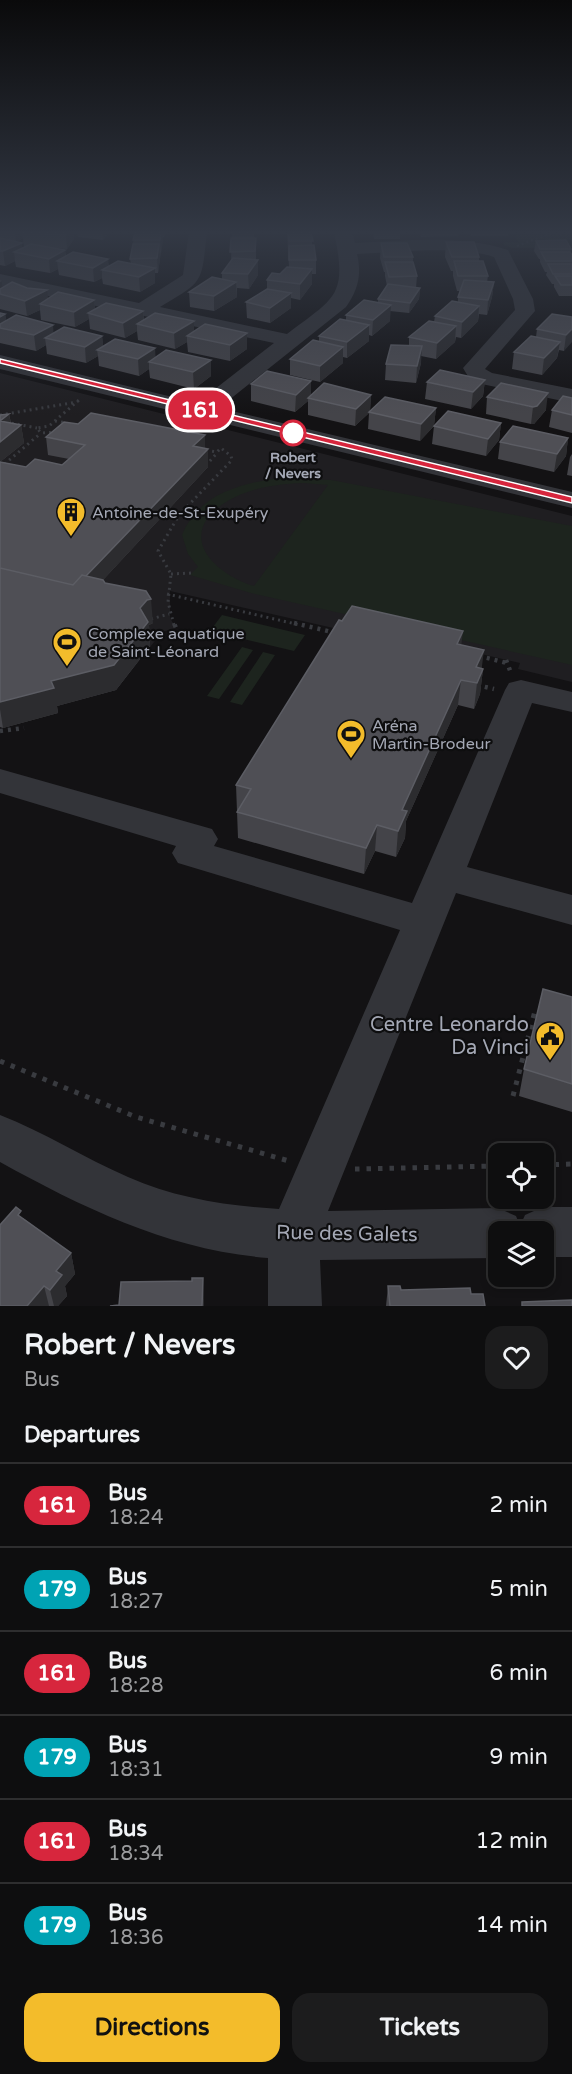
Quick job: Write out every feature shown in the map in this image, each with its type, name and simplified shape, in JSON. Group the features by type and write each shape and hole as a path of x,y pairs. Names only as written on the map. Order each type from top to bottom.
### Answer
{"street":[{"path":"61,293 292,341"},
{"path":"142,310 171,293"},
{"path":"202,411 329,312 346,293"},
{"path":"520,293 525,311"},
{"path":"525,311 546,315"},
{"path":"525,311 476,363 474,368 485,378 572,396"},
{"path":"0,362 572,500"},
{"path":"296,1306 293,1236 521,690 572,702"},
{"path":"0,781 199,839 191,853 424,922"},
{"path":"444,875 572,910"},
{"name":"Rue des Galets","path":"0,1137 90,1185 141,1206 182,1219 293,1236 488,1233"},
{"path":"554,1232 572,1232"}],"path":[{"path":"0,421 38,428 49,426 98,385"},
{"path":"0,415 78,402"},
{"path":"55,421 77,425"},
{"path":"49,426 53,431"},
{"path":"38,428 41,433"},
{"path":"0,468 41,433 53,431 61,433"},
{"path":"194,448 217,452"},
{"path":"171,574 158,551 179,515 231,463 232,458 221,448 208,463 202,462 199,465"},
{"path":"5,464 16,466"},
{"path":"171,574 192,573"},
{"path":"171,574 167,594 169,614 176,628 171,634"},
{"path":"167,594 344,634"},
{"path":"151,619 169,614"},
{"path":"473,655 507,663"},
{"path":"477,685 499,690"},
{"path":"0,731 24,728"},
{"path":"513,1096 535,1011 554,1017"},
{"path":"0,1061 136,1116 320,1170 488,1166"},
{"path":"554,1165 572,1164"}],"shaded area":[{"path":"0,373 572,516 572,682 518,669 520,663 408,637 342,630 170,591 170,618 176,628 162,632 116,690 55,706 0,727"},
{"path":"279,478 331,480 572,526 572,665 251,593 190,575 198,567 188,554 182,535 189,521 199,510 222,493 249,484","holes":["283,484 328,485 254,586 225,572 205,551 201,539 203,527 211,514 235,497 253,490"]},
{"path":"222,615 305,635 294,651 210,631"},
{"path":"242,647 253,650 219,699 207,696"},
{"path":"263,652 275,655 242,705 230,702"}],"building":[{"path":"0,293 41,293 25,301"},
{"path":"57,293 94,300 74,312 40,304"},
{"path":"195,293 219,293 214,296"},
{"path":"261,293 291,293 270,308 246,302"},
{"path":"382,293 417,293 410,303 378,299"},
{"path":"459,293 490,293 488,300 458,297"},
{"path":"364,300 391,305 373,320 346,315"},
{"path":"452,301 479,306 462,322 435,316"},
{"path":"106,303 143,311 123,323 88,313"},
{"path":"155,313 194,321 174,333 137,324"},
{"path":"552,314 572,317 572,329 566,335 537,329"},
{"path":"16,315 53,325 34,335 0,328 0,324"},
{"path":"340,319 369,325 347,342 319,336"},
{"path":"429,321 456,326 437,343 409,337"},
{"path":"205,324 247,333 230,345 187,336"},
{"path":"64,327 102,336 85,347 45,338"},
{"path":"531,336 560,342 544,358 514,352"},
{"path":"115,339 155,348 138,359 97,350"},
{"path":"313,340 343,347 320,366 290,359"},
{"path":"391,345 422,346 417,366 386,364"},
{"path":"166,350 211,360 193,372 149,362"},
{"path":"440,370 485,380 473,392 427,382"},
{"path":"267,371 311,381 296,395 251,384"},
{"path":"324,383 371,395 356,409 308,398"},
{"path":"501,383 548,393 537,406 533,407 487,397"},
{"path":"563,396 572,398 572,415 552,410"},
{"path":"385,397 436,408 421,424 369,412"},
{"path":"448,411 501,423 488,439 434,426"},
{"name":"Antoine-de-St-Exupéry","path":"91,413 205,435 193,446 208,449 86,576 82,575 73,585 0,568 0,462 26,467 35,459 62,465 85,445 46,437 64,422 78,424"},
{"path":"9,414 0,421 0,415"},
{"path":"0,421 21,425 0,442"},
{"path":"513,426 568,438 557,454 500,442"},
{"name":"Complexe aquatique de Saint-Léonard","path":"0,568 73,585 82,575 103,580 105,583 146,591 151,599 140,608 148,622 114,665 51,681 54,688 0,702"},
{"name":"Aréna Martin-Brodeur","path":"352,606 463,631 457,644 484,650 476,667 483,669 477,683 461,680 402,810 407,811 398,831 377,825 366,848 237,812 251,789 236,785 339,620 342,621"},
{"name":"Centre Leonardo Da Vinci","path":"543,989 572,997 572,1084 524,1069"},
{"path":"16,1207 21,1211 18,1215 71,1253 56,1271 62,1275 50,1290 44,1286 27,1306 0,1306 0,1225"},
{"path":"192,1278 203,1278 202,1306 110,1306 119,1305 121,1282 192,1281"},
{"path":"388,1286 400,1286 401,1290 470,1288 471,1294 483,1294 485,1306 390,1306"},
{"path":"572,1300 572,1306 522,1306 522,1302"}],"bus line":[{"name":"161","path":"0,362 572,500"}],"place":[{"name":"Robert / Nevers","path":"293,433"},
{"name":"Antoine-de-St-Exupéry","path":"71,538"},
{"name":"Complexe aquatique de Saint-Léonard","path":"67,668"},
{"name":"Aréna Martin-Brodeur","path":"351,760"},
{"name":"Centre Leonardo Da Vinci","path":"550,1062"}]}
